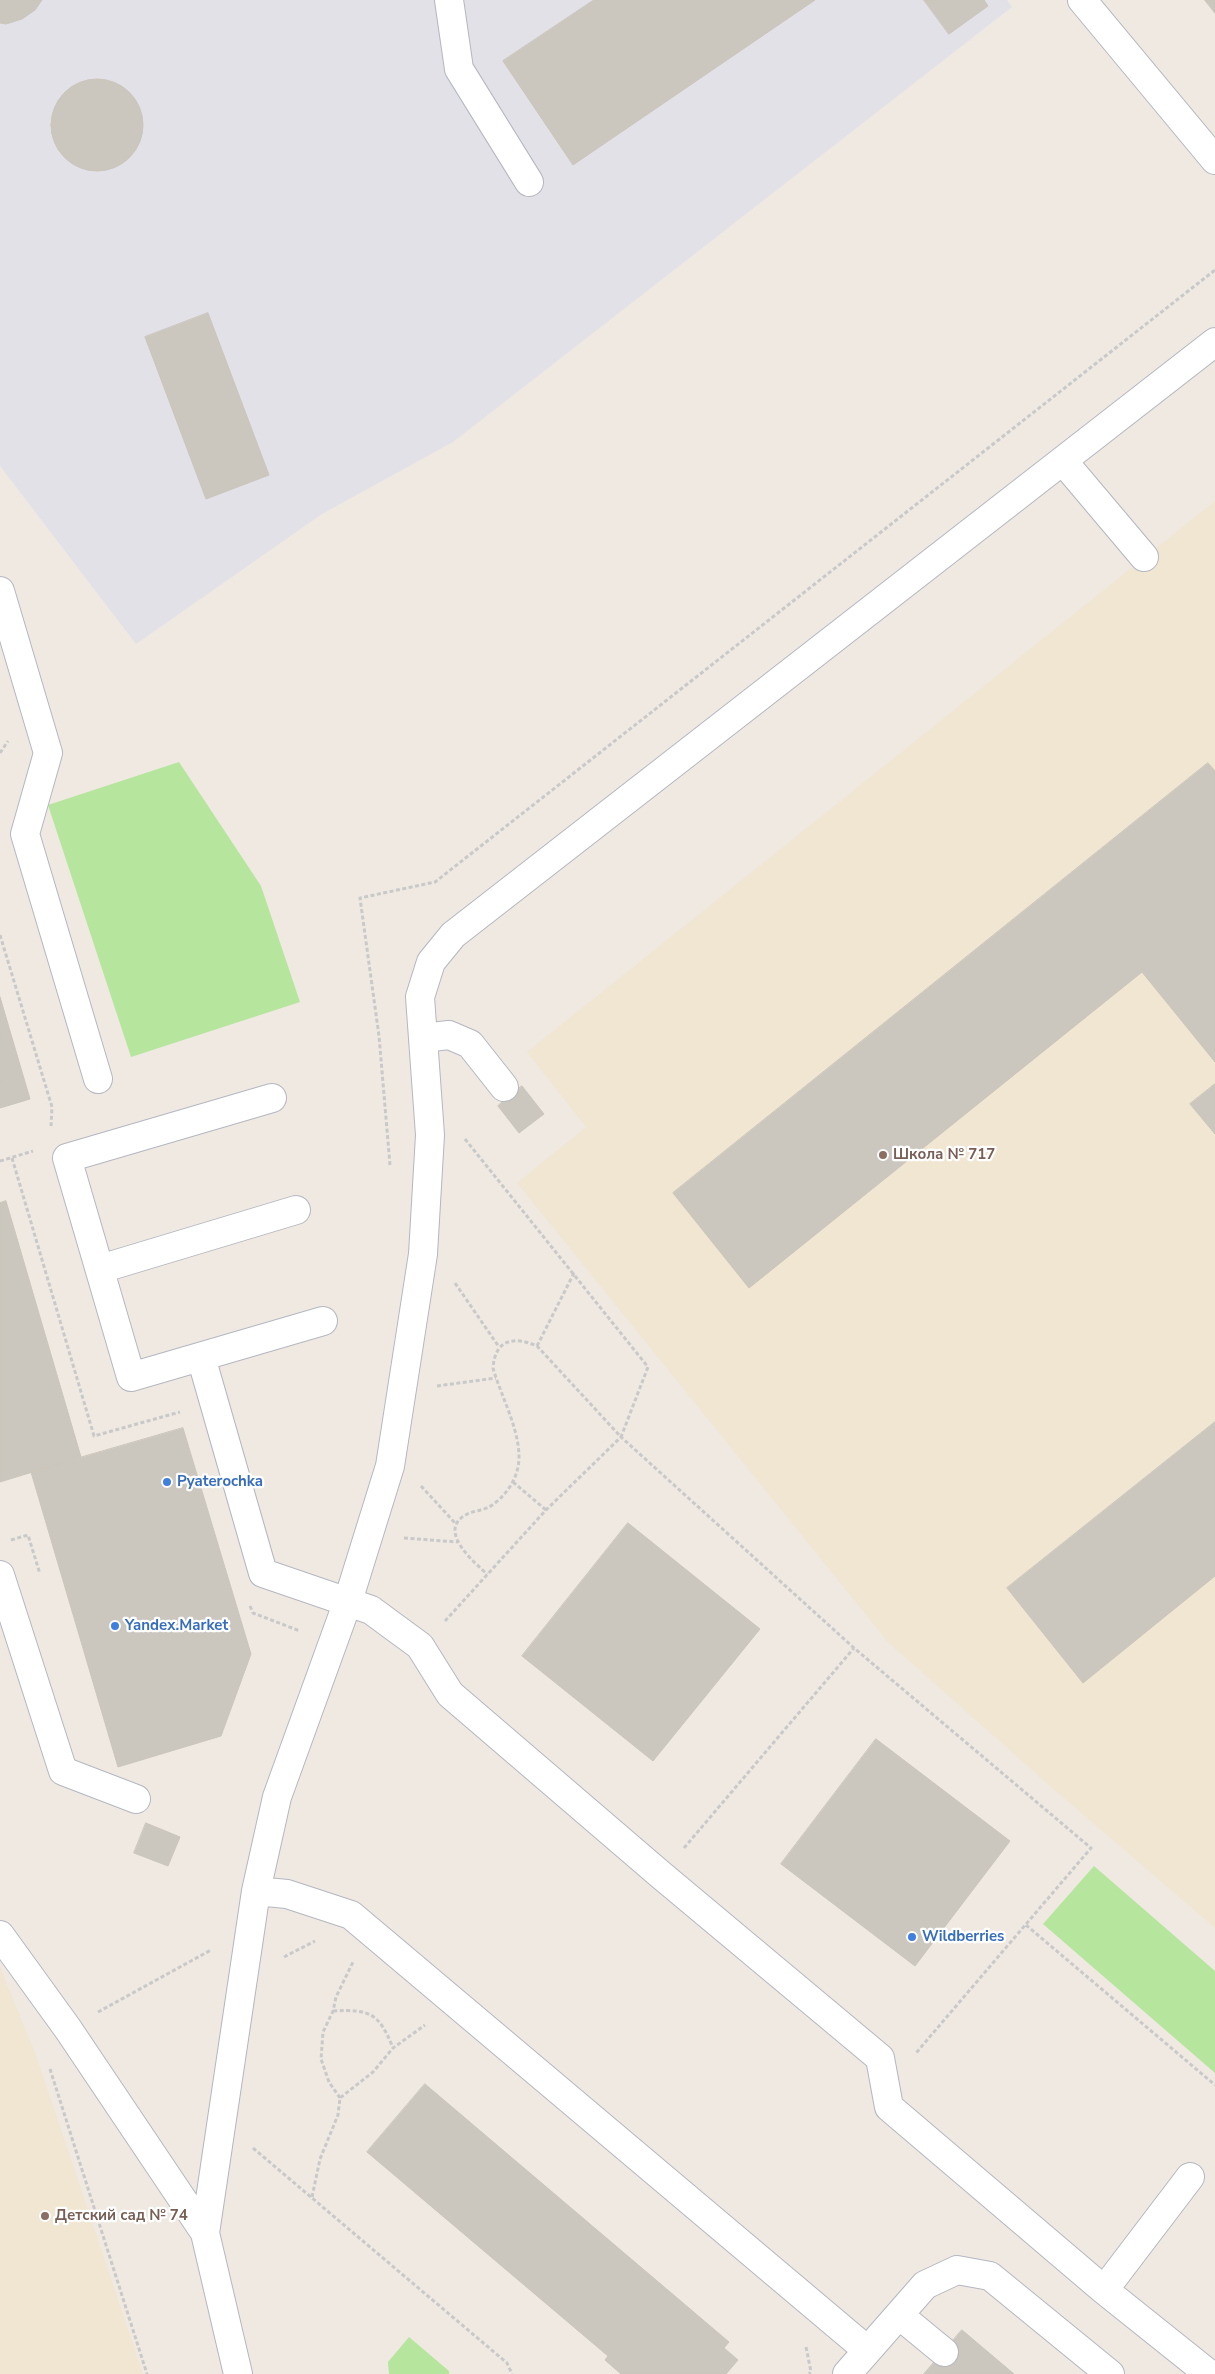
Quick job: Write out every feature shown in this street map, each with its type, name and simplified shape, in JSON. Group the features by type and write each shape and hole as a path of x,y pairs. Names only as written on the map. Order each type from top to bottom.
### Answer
{"street":[{"path":"449,0 459,68 529,182"},
{"path":"1082,0 1215,160"},
{"path":"205,2233 256,1891 277,1797 348,1601 390,1466 423,1254 430,1135 420,997 431,962 453,935 1215,342"},
{"path":"1063,461 1144,557"},
{"path":"0,591 48,753 25,834 98,1079"},
{"path":"423,1038 449,1035 470,1044 504,1087"},
{"path":"272,1098 67,1158 131,1377 323,1321"},
{"path":"100,1270 296,1210"},
{"path":"201,1357 264,1573 371,1610 420,1646 450,1694 661,1875 880,2058 889,2107 1104,2290 1209,2374"},
{"path":"0,1574 63,1771 136,1799"},
{"path":"256,1891 287,1894 350,1914 867,2350"},
{"path":"0,1935 68,2029 205,2233 238,2374"},
{"path":"1104,2290 1190,2177"},
{"path":"847,2374 925,2285 957,2270 990,2276 1110,2374"},
{"path":"899,2315 944,2352"}],"path":[{"path":"0,935 52,1107 51,1127"},
{"path":"420,1646 433,1635 546,1510 621,1437 648,1367 463,1136"},
{"path":"537,1346 574,1273"},
{"path":"454,1282 499,1347"},
{"path":"487,1574 464,1554 455,1532 456,1524 463,1516 489,1507 500,1499 513,1482 518,1468 520,1451 493,1368 494,1357 499,1347 511,1341 523,1340 537,1346 621,1437 854,1648 1091,1848 916,2052 912,2061"},
{"path":"429,1388 496,1378"},
{"path":"513,1482 546,1510"},
{"path":"420,1484 456,1524"},
{"path":"395,1538 458,1542"},
{"path":"661,1875 854,1648"},
{"path":"1026,1925 1215,2085"},
{"path":"312,2198 320,2159 338,2115 340,2098 329,2082 321,2059 322,2032 333,2011 336,1997 356,1955"},
{"path":"333,2011 356,2010 372,2014 386,2031 393,2048"},
{"path":"340,2098 373,2072 393,2048 432,2020"},
{"path":"48,2062 148,2374"},
{"path":"250,2146 507,2364 512,2374"}],"shaded area":[{"path":"0,0 1007,0 1012,7 453,442 322,514 136,644 0,466"},
{"name":"Школа № 717","path":"1215,501 1215,1928 1051,1787 888,1642 517,1183 586,1127 527,1052"},
{"name":"Детский сад № 74","path":"0,1967 37,2058 143,2374 0,2374"}],"green space":[{"path":"179,762 261,886 300,1002 131,1057 48,805"},
{"path":"1094,1866 1215,1971 1215,2073 1043,1924"},
{"path":"409,2337 449,2371 449,2374 389,2374 388,2362"}],"building":[{"path":"0,0 42,0 35,10 22,19 6,24 0,23"},
{"path":"594,0 815,0 573,165 503,61"},
{"path":"924,0 984,0 988,6 949,34"},
{"path":"1205,0 1215,0 1215,13"},
{"path":"97,79 115,82 130,92 140,107 143,125 140,143 130,158 115,168 97,171 79,168 64,158 54,143 51,125 54,107 64,92 79,82"},
{"path":"208,313 269,475 206,499 145,337"},
{"path":"1208,763 1215,771 1215,1062 1142,972 749,1288 673,1193"},
{"path":"0,997 30,1099 0,1108"},
{"path":"1215,1084 1215,1134 1190,1104"},
{"path":"522,1086 544,1114 519,1133 498,1106"},
{"path":"6,1201 81,1457 0,1482 0,1203"},
{"path":"1215,1422 1215,1576 1083,1683 1007,1588"},
{"path":"183,1428 251,1654 221,1736 118,1767 31,1472"},
{"path":"628,1523 760,1629 653,1761 522,1656"},
{"path":"876,1739 1010,1841 915,1966 781,1864"},
{"path":"146,1823 180,1837 168,1866 134,1853"},
{"path":"425,2084 729,2342 724,2348 738,2360 726,2374 621,2374 605,2360 608,2356 367,2152"},
{"path":"962,2330 1014,2374 924,2374"}],"place":[{"name":"Школа № 717","path":"883,1155"},
{"name":"Pyaterochka","path":"167,1482"},
{"name":"Yandex.Market","path":"115,1626"},
{"name":"Wildberries","path":"912,1937"},
{"name":"Детский сад № 74","path":"45,2216"}]}
